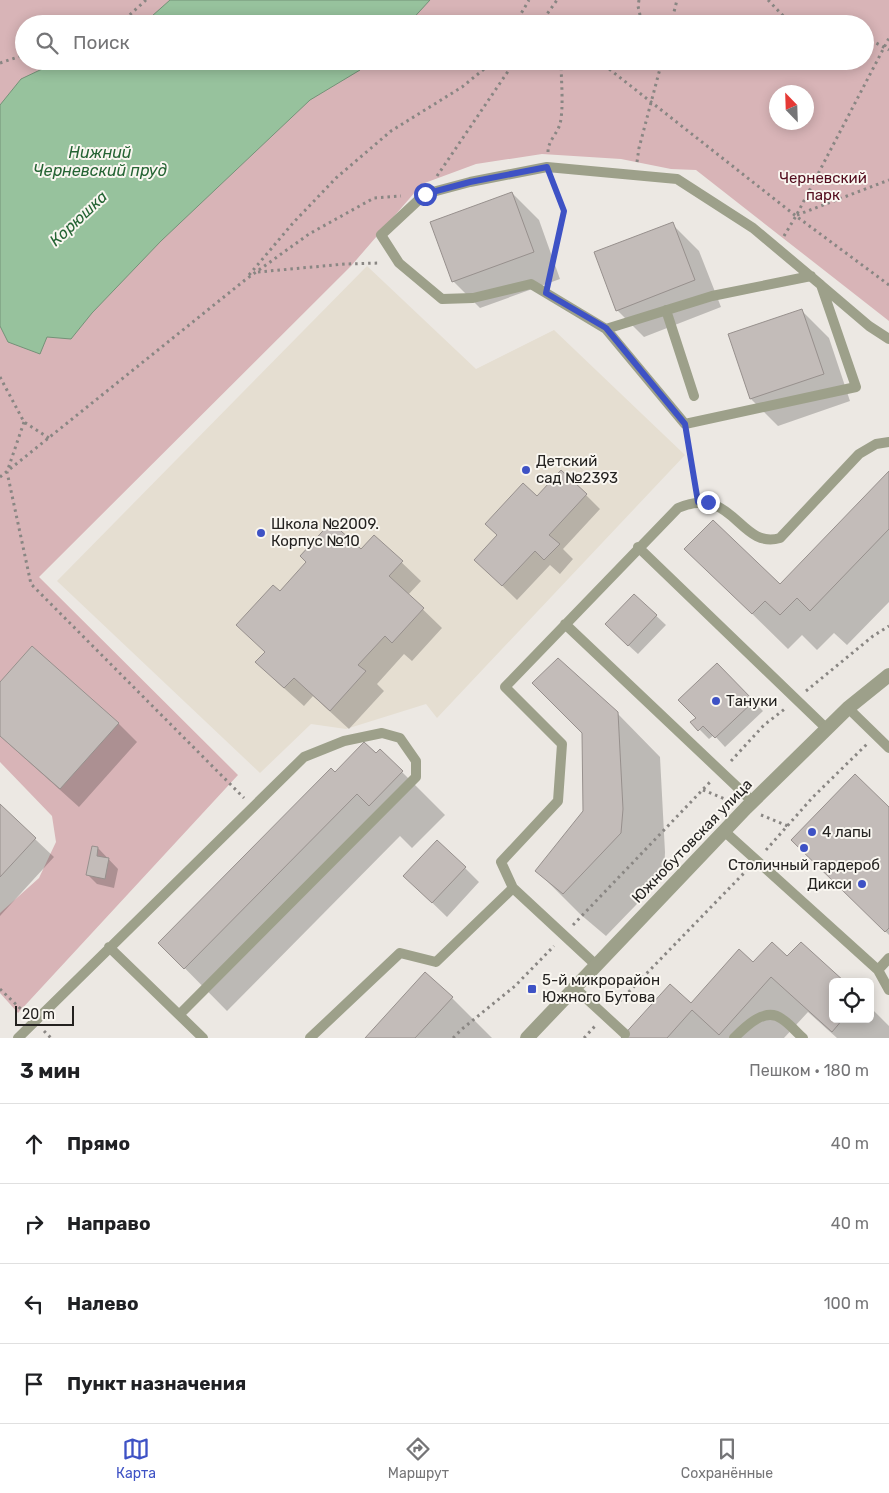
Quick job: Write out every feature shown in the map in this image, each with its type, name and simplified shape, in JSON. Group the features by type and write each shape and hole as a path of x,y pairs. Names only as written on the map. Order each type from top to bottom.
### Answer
{"street":[{"name":"Южнобутовская улица","path":"527,1038 724,831 848,708 889,675"}],"lane":[{"path":"821,285 856,387 685,424 606,328 531,284 473,298 442,299 400,263 382,235 425,194 470,182 547,167 676,179 753,228 889,340"},
{"path":"606,328 712,296 811,276"},
{"path":"666,310 694,396"},
{"path":"596,965 513,888 501,862 558,801 562,744 505,687 638,547 678,508 698,502 715,504 728,511 762,540 780,538 858,454 871,446 889,442"},
{"path":"638,547 827,729"},
{"path":"565,624 753,802"},
{"path":"848,708 889,748"},
{"path":"18,1038 304,757 344,742 382,733 400,738 416,761 416,777 180,1014"},
{"path":"724,831 878,970 889,990"},
{"path":"310,1038 400,953 436,962 513,888"},
{"path":"109,947 203,1038"},
{"path":"878,970 889,958"},
{"path":"575,988 625,1034"},
{"path":"734,1038 749,1022 766,1015 780,1017 803,1038"}],"path":[{"path":"130,15 146,0"},
{"path":"520,15 529,0"},
{"path":"546,15 557,0"},
{"path":"639,0 640,15"},
{"path":"673,15 677,0"},
{"path":"768,0 782,15"},
{"path":"874,67 889,38"},
{"path":"874,42 889,50"},
{"path":"0,63 15,58"},
{"path":"245,280 293,223 336,178 391,130 462,87 483,70"},
{"path":"0,477 245,280 309,234 374,198 425,194 509,70"},
{"path":"546,293 564,211 547,167 548,146 560,124 561,70"},
{"path":"610,70 796,216 889,285"},
{"path":"635,174 639,148 660,70"},
{"path":"777,248 796,216 872,70"},
{"path":"796,216 889,180"},
{"path":"256,272 345,264 400,263"},
{"path":"0,377 24,422 49,438"},
{"path":"24,422 7,472 31,584 253,806"},
{"path":"685,424 698,502"},
{"path":"453,1038 515,986 764,725 873,636 889,626"},
{"path":"584,1038 757,860 813,797 876,736"}],"shaded area":[{"name":"Школа №2009. Корпус №10","path":"367,266 476,369 554,330 685,455 437,718 426,704 346,729 311,724 260,773 57,581"}],"green space":[{"name":"Черневский парк","path":"0,0 889,0 889,321 696,170 671,169 621,159 542,154 476,164 422,184 351,266 39,577 238,775 18,1013 0,993 0,913 39,878 56,842 52,816 0,762"}],"water":[{"path":"170,0 430,0 416,15 153,15"},
{"name":"Нижний Черневский пруд","path":"40,70 360,70 310,100 161,241 92,313 71,339 47,337 40,354 8,342 0,326 0,105 21,79"}],"building":[{"path":"512,192 534,252 452,282 430,222"},
{"path":"673,222 695,280 616,311 594,252"},
{"path":"802,309 824,374 750,399 728,334"},
{"path":"561,470 587,494 549,535 560,544 544,560 535,551 502,586 474,560 497,535 485,524 523,483 537,496"},
{"path":"889,471 889,529 810,611 797,598 780,615 765,601 752,614 684,549 713,520 780,584"},
{"path":"331,522 361,549 374,535 403,561 389,576 424,608 392,643 385,636 358,665 366,671 330,711 294,678 284,688 255,662 265,652 236,625 273,585 280,591 306,562 300,556"},
{"path":"634,594 657,615 628,646 605,624"},
{"path":"32,646 119,723 60,789 0,736 0,682"},
{"path":"558,658 618,712 623,809 621,833 563,894 535,871 583,811 582,733 532,683"},
{"name":"Тануки","path":"717,663 754,701 715,738 703,726 698,731 690,722 696,718 678,700"},
{"path":"364,742 376,753 380,749 403,771 369,806 357,794 184,969 158,943 331,768 335,772"},
{"name":"Дикси","path":"855,774 889,807 889,928 885,932 791,840"},
{"path":"0,804 36,838 0,877"},
{"path":"437,840 466,867 432,903 403,876"},
{"path":"92,846 98,847 97,856 109,858 105,879 86,875"},
{"path":"772,942 787,956 801,942 841,978 829,978 829,1023 840,1023 832,1032 771,977 719,1035 692,1010 667,1038 621,1038 670,984 691,1003 739,949 753,962"},
{"path":"425,972 453,997 415,1038 365,1038"}],"place":[{"name":"Детский сад №2393","path":"526,470"},
{"name":"Школа №2009. Корпус №10","path":"261,533"},
{"name":"Тануки","path":"716,701"},
{"name":"4 лапы","path":"812,832"},
{"name":"Столичный гардероб","path":"804,848"},
{"name":"Дикси","path":"862,884"},
{"name":"5-й микрорайон Южного Бутова","path":"532,989"}],"route":[{"path":"425,194 470,182 547,167 564,211 546,293 606,328 685,424 698,502 708,502"}],"water label":[{"name":"Корюшка","path":"78,218"}]}
